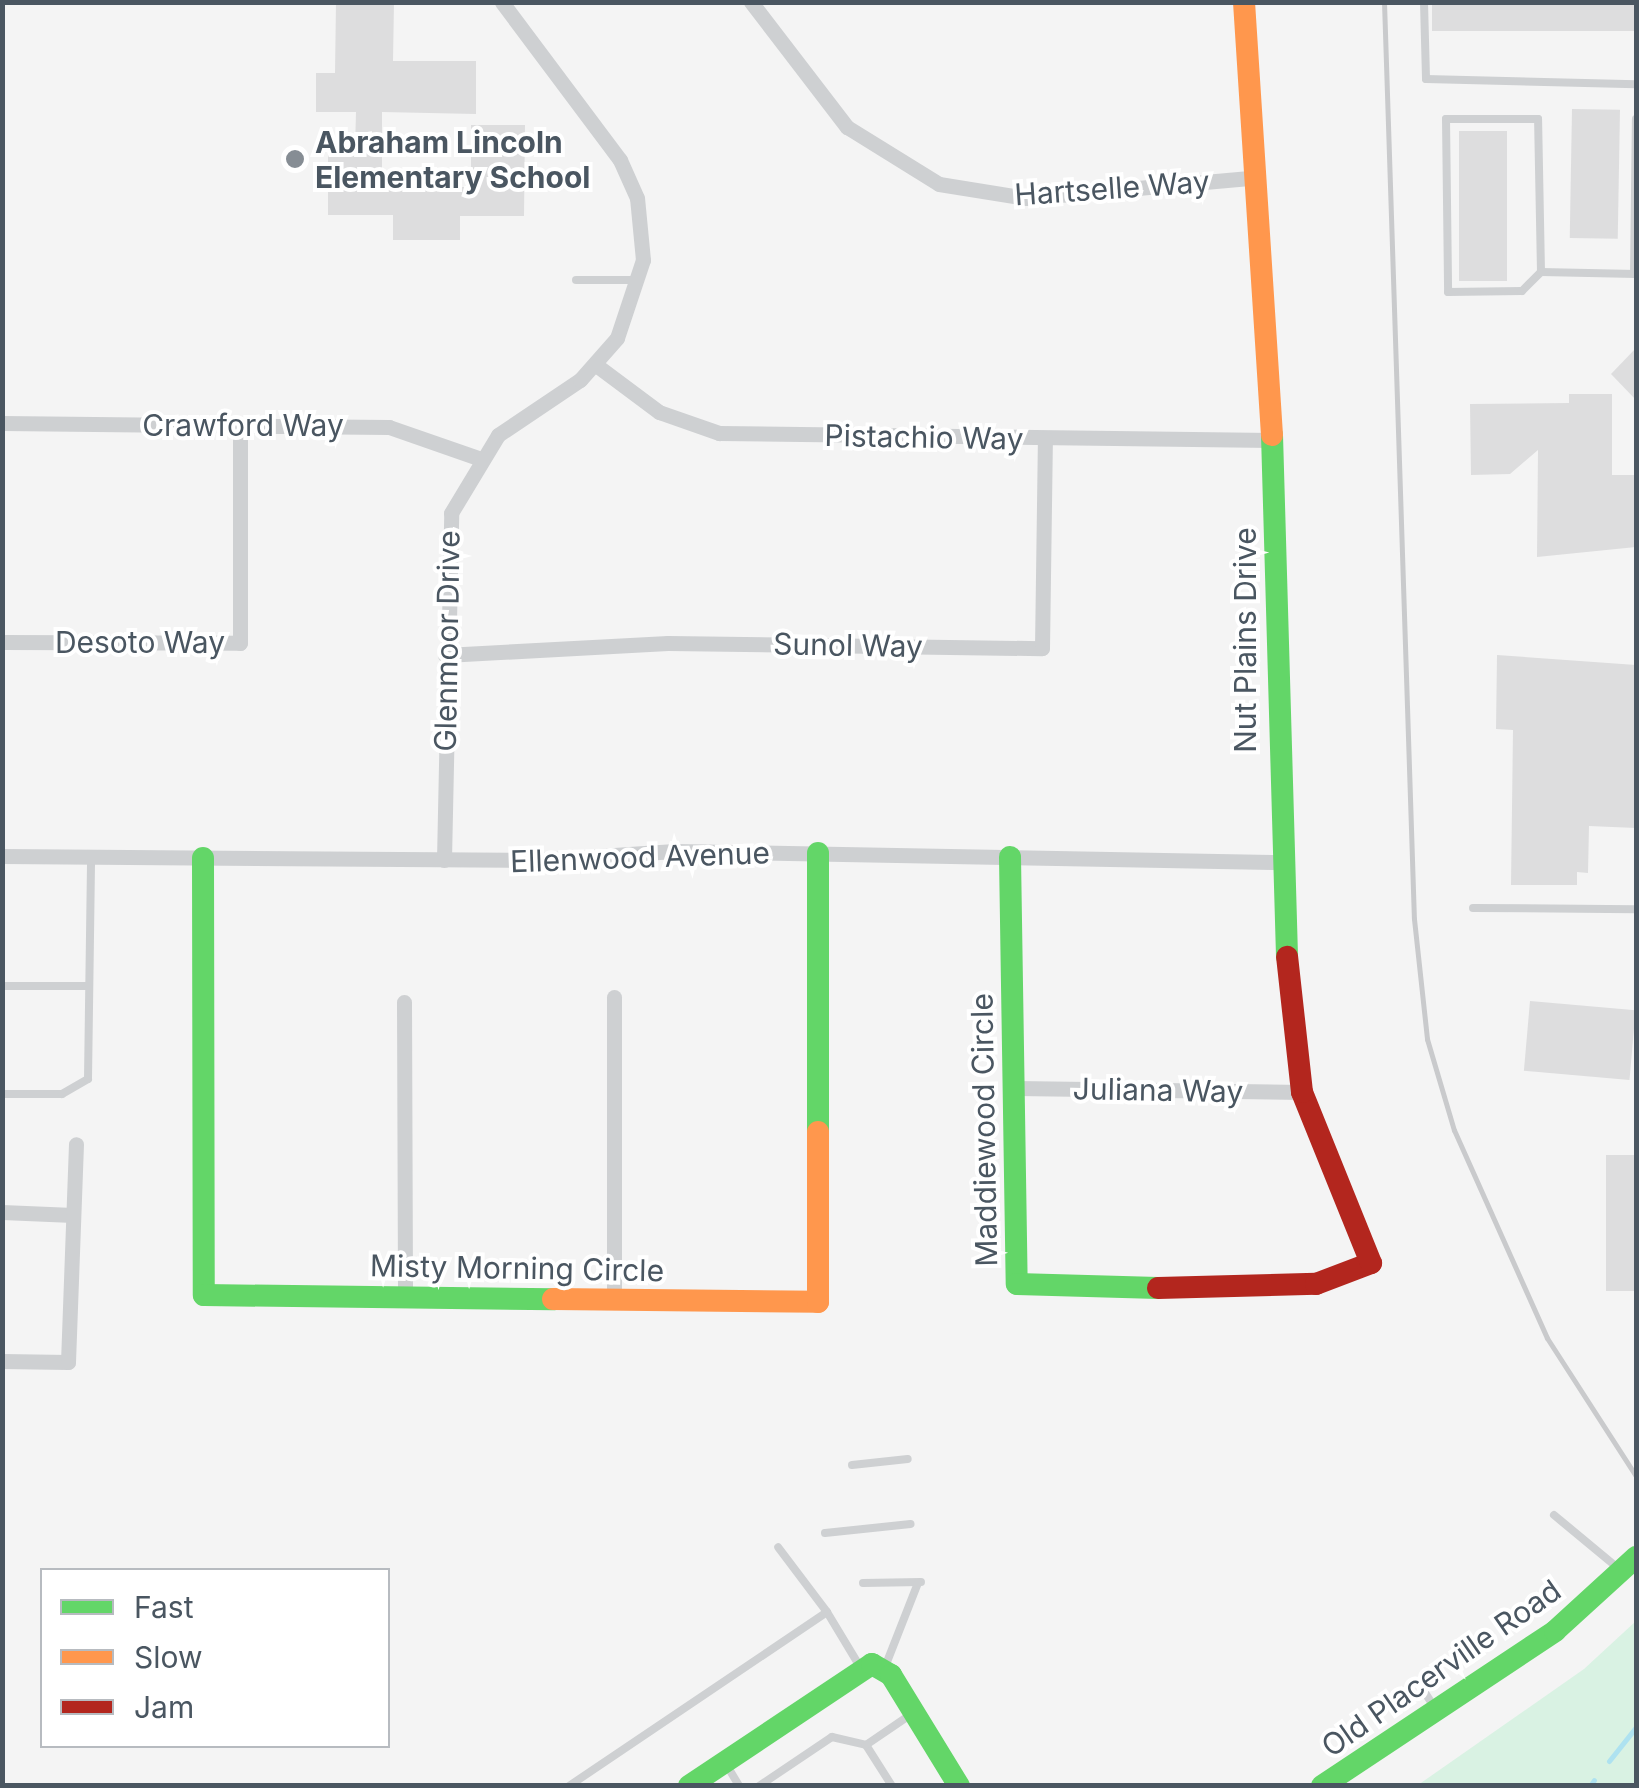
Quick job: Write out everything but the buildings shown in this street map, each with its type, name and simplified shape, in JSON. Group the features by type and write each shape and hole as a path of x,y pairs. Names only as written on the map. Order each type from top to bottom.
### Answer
{"street":[{"name":"Glenmoor Drive","path":"444,860 447,532 478,458 596,366 640,280 642,229 630,178 502,2"},
{"name":"Hartselle Way","path":"752,2 846,127 940,184 1026,198 1252,178"},
{"name":"Nut Plains Drive","path":"1244,2 1252,178 1268,278 1278,862 1302,1092 1371,1263"},
{"name":"Pistachio Way","path":"596,366 659,412 719,433 1272,440"},
{"name":"Crawford Way","path":"2,424 408,428 478,458"},
{"name":"Desoto Way","path":"2,642 240,643 240,426"},
{"name":"Sunol Way","path":"445,655 668,643 1042,648 1045,438"},
{"name":"Ellenwood Avenue","path":"2,856 444,860 818,853 1278,862"},
{"name":"Misty Morning Circle","path":"203,858 204,1294 818,1302 818,853"},
{"name":"Maddiewood Circle","path":"1010,857 1017,1284 1250,1291 1316,1284 1371,1263"},
{"path":"614,996 614,1300"},
{"path":"404,1002 405,1297"},
{"name":"Juliana Way","path":"1014,1088 1302,1092"},
{"path":"2,1361 68,1362 76,1144"},
{"path":"2,1212 73,1215"},
{"name":"Old Placerville Road","path":"1322,1786 1555,1632 1629,1564"},
{"path":"689,1786 859,1666 885,1669 959,1786"}],"lane":[{"path":"1424,2 1426,78 1636,84"},
{"path":"1541,272 1538,119 1446,118 1448,292 1522,291 1541,272 1635,274 1636,118"},
{"path":"576,280 640,280"},
{"path":"2,1094 62,1094 88,1079 91,857"},
{"path":"1473,908 1636,908"},
{"path":"2,986 89,986"},
{"path":"852,1465 908,1460"},
{"path":"1554,1515 1629,1564"},
{"path":"825,1533 911,1524"},
{"path":"778,1547 827,1612 859,1666"},
{"path":"862,1583 920,1582 885,1669"},
{"path":"569,1786 827,1612"},
{"path":"1418,1682 1436,1710"},
{"path":"866,1745 914,1713"},
{"path":"759,1786 832,1737 866,1745 892,1786"},
{"path":"725,1762 739,1786"}],"green space":[{"path":"1636,1621 1636,1785 1418,1785 1584,1669"}],"waterway":[{"path":"1609,1761 1636,1727"},
{"path":"1590,1786 1594,1780"}],"railway":[{"path":"1384,2 1414,919 1427,1039 1454,1130 1547,1338 1636,1476"}],"traffic: fast":[{"path":"1272,435 1287,957"},
{"path":"818,853 818,1132"},
{"path":"1010,857 1017,1284 1158,1288"},
{"path":"203,858 204,1295 553,1299"},
{"path":"1322,1786 1555,1631 1636,1557"},
{"path":"689,1786 872,1664 891,1675 959,1786"}],"traffic: slow":[{"path":"1244,2 1272,435"},
{"path":"553,1299 818,1302 818,1132"}],"traffic: jam":[{"path":"1158,1288 1316,1284 1371,1263 1302,1092 1287,957"}],"place":[{"name":"Abraham Lincoln Elementary School","path":"295,159"}]}
